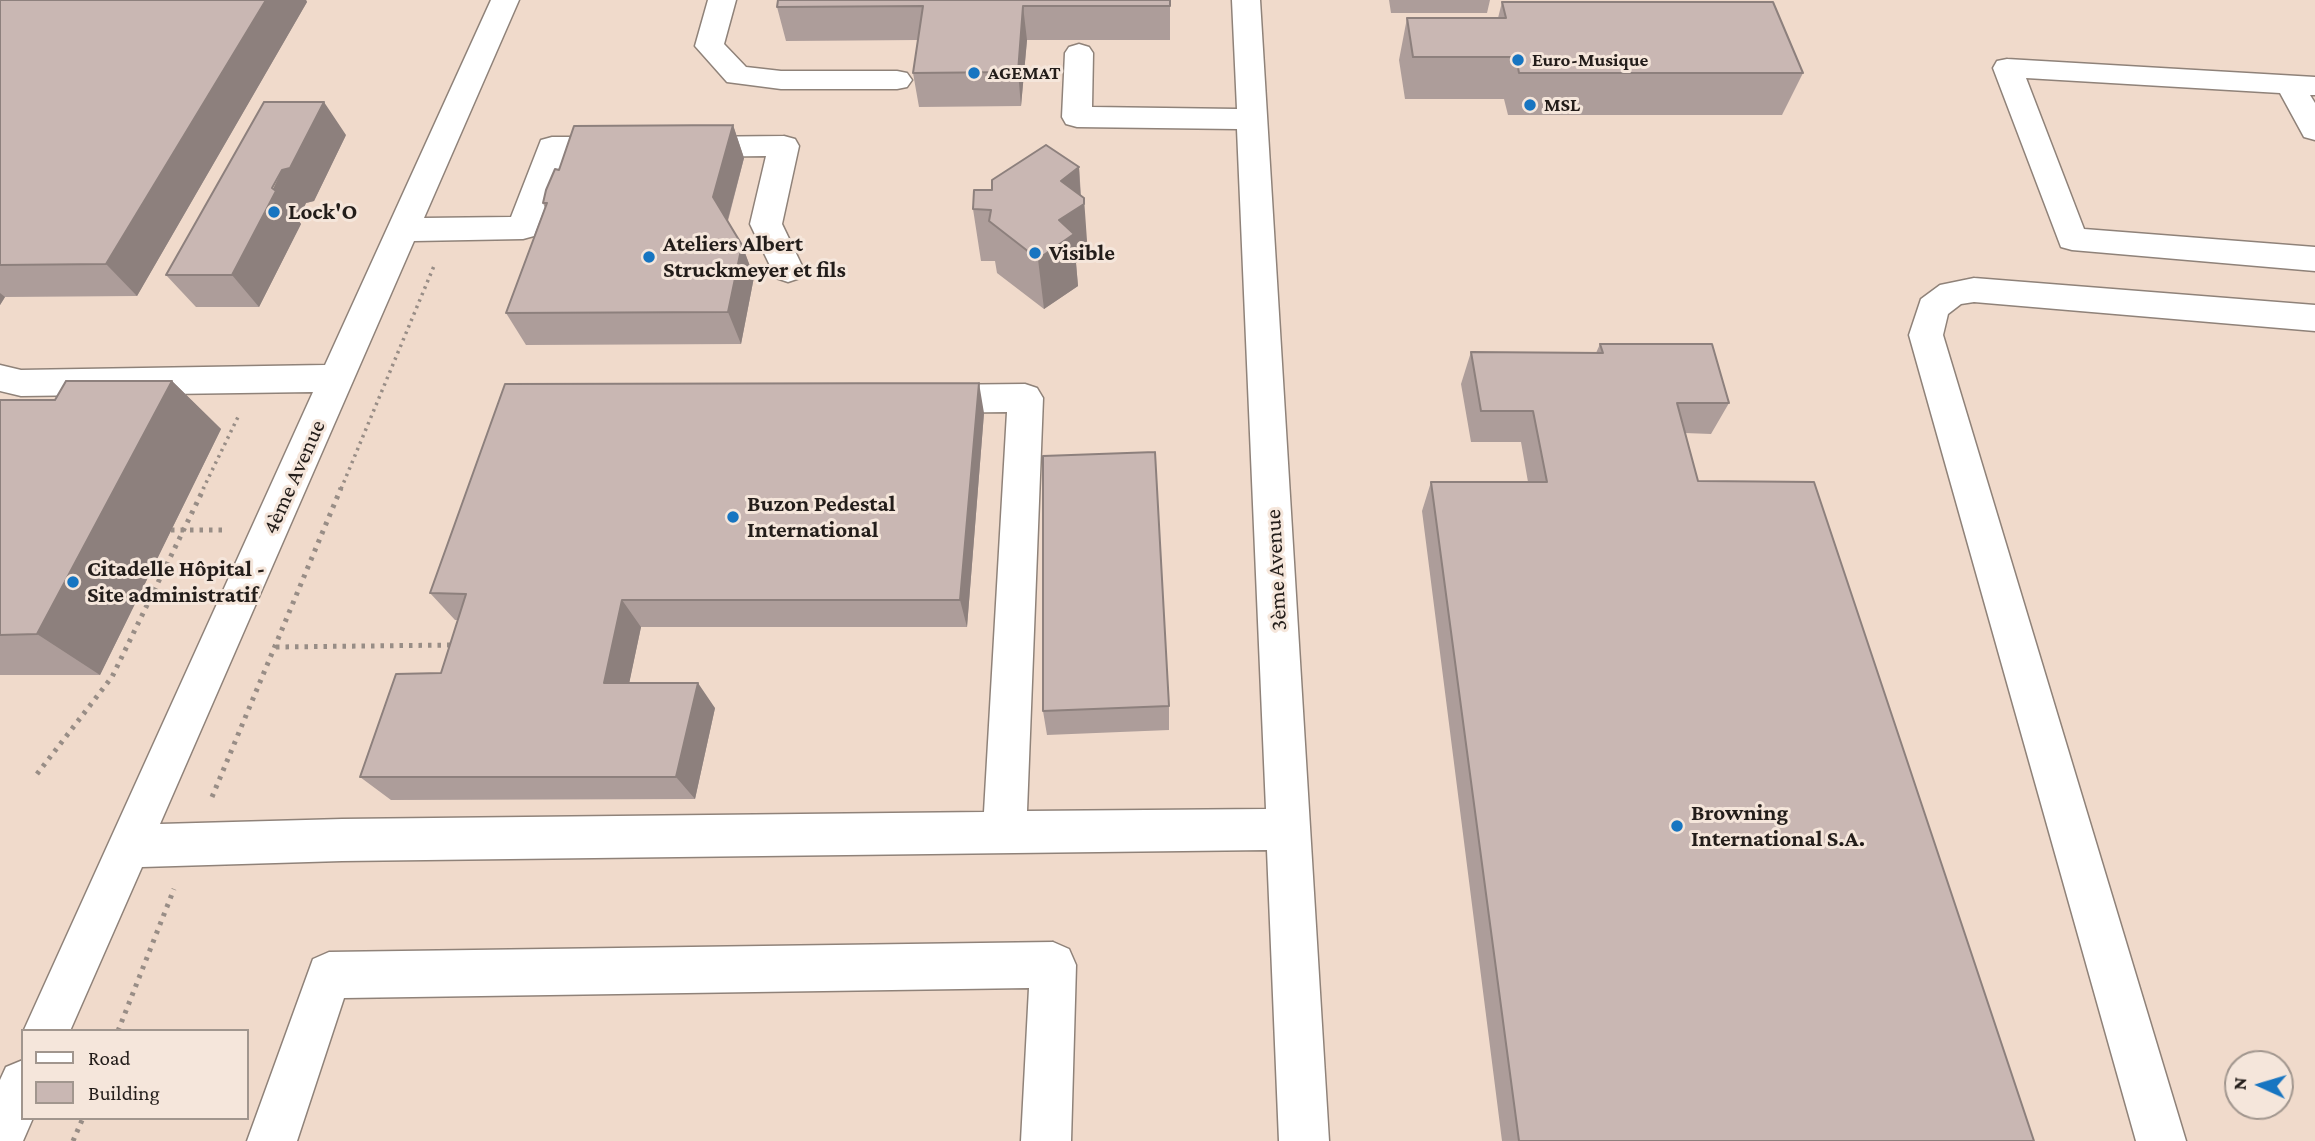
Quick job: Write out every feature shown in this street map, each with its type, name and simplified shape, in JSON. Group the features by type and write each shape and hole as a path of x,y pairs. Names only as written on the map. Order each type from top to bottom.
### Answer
{"street":[{"name":"4ème Avenue","path":"47,1029 505,0"},
{"path":"722,0 709,46 737,75 782,80 897,80"},
{"name":"3ème Avenue","path":"1246,0 1304,1141"},
{"path":"1079,53 1077,117 1252,119"},
{"path":"2315,130 2303,86 2007,68 2072,239 2315,259"},
{"path":"404,230 523,228 552,147 783,146 766,224 788,270"},
{"path":"2161,1141 1926,335 1933,308 1952,294 1974,290 2315,318"},
{"path":"0,378 21,383 339,378"},
{"path":"900,399 1025,398 1005,832"},
{"path":"127,846 1289,829"},
{"path":"272,1141 329,975 1053,965 1046,1141"},
{"path":"0,1136 21,1089"}],"path":[{"path":"119,1029 192,845 449,229"},
{"path":"37,774 112,677 256,379"},
{"path":"276,647 458,645"},
{"path":"73,1141 82,1120"}],"shaded area":[{"path":"0,0 2315,0 2315,1141 0,1141"}],"building":[{"path":"0,0 266,0 106,264 0,265"},
{"path":"778,0 1170,0 1170,6 1023,6 1018,72 913,73 923,6 777,7"},
{"path":"1502,2 1773,2 1803,73 1519,73 1516,57 1413,57 1407,18 1506,18"},
{"path":"264,102 324,102 290,168 282,170 272,188 276,191 232,275 166,275"},
{"name":"Ateliers Albert Struckmeyer et fils","path":"733,125 713,197 742,245 728,312 506,313 547,203 543,203 546,190 555,169 559,170 574,126"},
{"path":"1046,145 1079,167 1061,181 1084,198 1084,204 1059,220 1074,234 1038,259 989,221 991,210 973,209 974,190 992,190 992,180"},
{"name":"Browning International S.A.","path":"1600,344 1712,344 1729,403 1677,403 1698,481 1814,482 2034,1141 1519,1141 1431,482 1547,482 1533,411 1481,411 1471,352 1603,353"},
{"path":"66,381 172,381 37,634 0,635 0,400 55,400"},
{"name":"Buzon Pedestal International","path":"979,383 960,600 622,600 604,683 698,683 676,777 360,777 396,674 441,673 466,594 430,593 505,384"},
{"path":"1155,452 1169,706 1043,711 1043,456"}],"place":[{"name":"Euro-Musique","path":"1518,60"},
{"name":"AGEMAT","path":"974,73"},
{"name":"MSL","path":"1530,105"},
{"name":"Lock'O","path":"274,212"},
{"name":"Visible","path":"1035,253"},
{"name":"Ateliers Albert Struckmeyer et fils","path":"649,257"},
{"name":"Buzon Pedestal International","path":"733,517"},
{"name":"Citadelle Hôpital - Site administratif","path":"73,582"},
{"name":"Browning International S.A.","path":"1677,826"}]}
